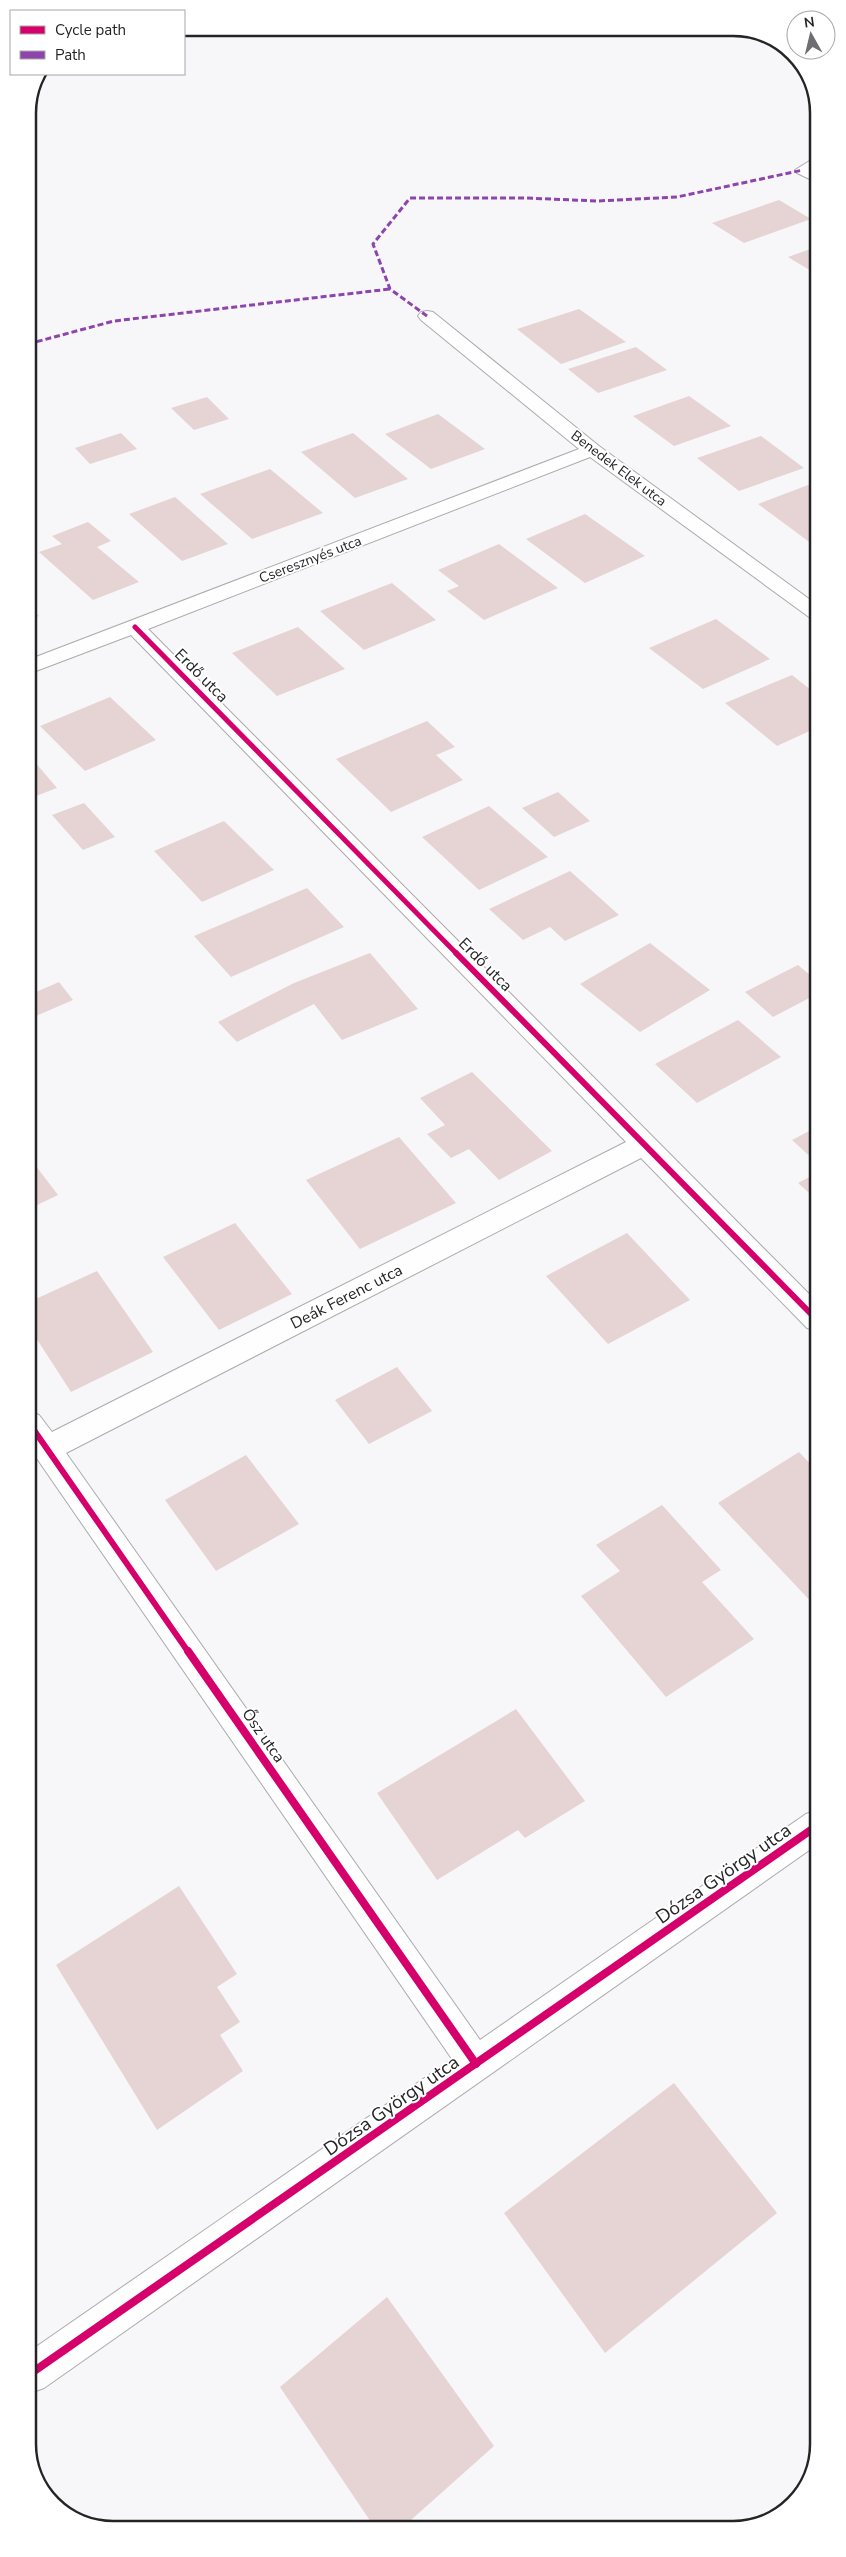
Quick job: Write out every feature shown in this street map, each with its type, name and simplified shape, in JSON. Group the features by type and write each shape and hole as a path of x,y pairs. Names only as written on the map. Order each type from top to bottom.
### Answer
{"street":[{"name":"Benedek Elek utca","path":"426,316 592,450 810,609"},
{"name":"Cseresznyés utca","path":"36,665 592,450"},
{"name":"Erdő utca","path":"135,627 810,1313"},
{"name":"Deák Ferenc utca","path":"48,1448 644,1145"},
{"name":"Ősz utca","path":"36,1432 476,2064"},
{"name":"Dózsa György utca","path":"36,2370 810,1831"}],"building":[{"path":"779,200 810,218 744,243 712,223"},
{"path":"810,249 810,270 788,257"},
{"path":"579,309 626,342 561,364 517,329"},
{"path":"636,347 667,370 598,393 568,369"},
{"path":"689,396 731,426 674,446 633,416"},
{"path":"207,397 229,419 194,430 171,408"},
{"path":"438,414 485,449 431,469 385,434"},
{"path":"121,433 137,449 90,464 75,448"},
{"path":"353,433 408,479 355,498 301,452"},
{"path":"761,436 804,468 739,491 697,458"},
{"path":"270,469 323,513 252,539 200,494"},
{"path":"810,484 810,543 758,504"},
{"path":"175,497 228,544 182,561 129,514"},
{"path":"585,514 645,556 585,583 526,539"},
{"path":"88,522 111,541 97,547 139,582 93,600 39,552 62,544 52,536"},
{"path":"499,544 558,588 484,620 447,591 459,586 438,570"},
{"path":"392,583 436,620 364,650 320,611"},
{"path":"716,619 770,659 703,689 649,648"},
{"path":"298,627 345,669 277,696 232,653"},
{"path":"792,675 810,689 810,731 777,746 725,703"},
{"path":"110,697 156,740 85,771 40,726"},
{"path":"427,721 455,747 436,755 463,780 391,812 336,759"},
{"path":"36,763 57,788 36,796"},
{"path":"558,792 590,821 554,837 522,808"},
{"path":"84,803 115,837 83,850 52,815"},
{"path":"489,806 548,857 479,890 422,837"},
{"path":"224,821 274,870 202,902 154,851"},
{"path":"570,871 619,915 565,941 550,927 523,940 489,909"},
{"path":"307,888 344,927 231,977 194,936"},
{"path":"650,943 710,990 640,1032 580,984"},
{"path":"370,953 418,1009 342,1040 314,1004 237,1042 218,1022 294,983"},
{"path":"798,965 810,975 810,998 773,1017 745,992"},
{"path":"59,982 73,1000 36,1016 36,992"},
{"path":"738,1020 781,1057 697,1103 655,1064"},
{"path":"472,1072 552,1151 499,1180 469,1149 451,1158 427,1134 445,1125 420,1098"},
{"path":"810,1131 810,1157 792,1140"},
{"path":"399,1137 456,1203 360,1249 306,1180"},
{"path":"36,1166 58,1195 36,1206"},
{"path":"810,1177 810,1194 798,1183"},
{"path":"235,1223 292,1294 219,1330 163,1257"},
{"path":"627,1233 690,1300 608,1344 546,1276"},
{"path":"97,1271 153,1352 71,1392 36,1338 36,1299"},
{"path":"397,1367 432,1411 369,1444 335,1400"},
{"path":"799,1452 810,1464 810,1601 718,1503"},
{"path":"246,1455 299,1524 216,1571 165,1500"},
{"path":"662,1505 721,1570 702,1582 754,1639 666,1697 581,1596 620,1571 596,1545"},
{"path":"516,1709 585,1801 525,1838 518,1830 437,1880 377,1793"},
{"path":"179,1886 237,1974 217,1987 240,2022 220,2035 243,2071 157,2130 56,1965"},
{"path":"674,2083 777,2213 605,2353 504,2213"},
{"path":"387,2297 494,2446 410,2521 370,2521 280,2387"}],"marked path":[{"path":"427,316 390,289 373,244 410,198 525,198 597,201 677,197 803,170"},
{"path":"36,342 114,321 390,289"}],"cycle path":[{"path":"135,627 810,1313"},
{"path":"36,1433 476,2064"},
{"path":"36,2370 810,1831"}]}
